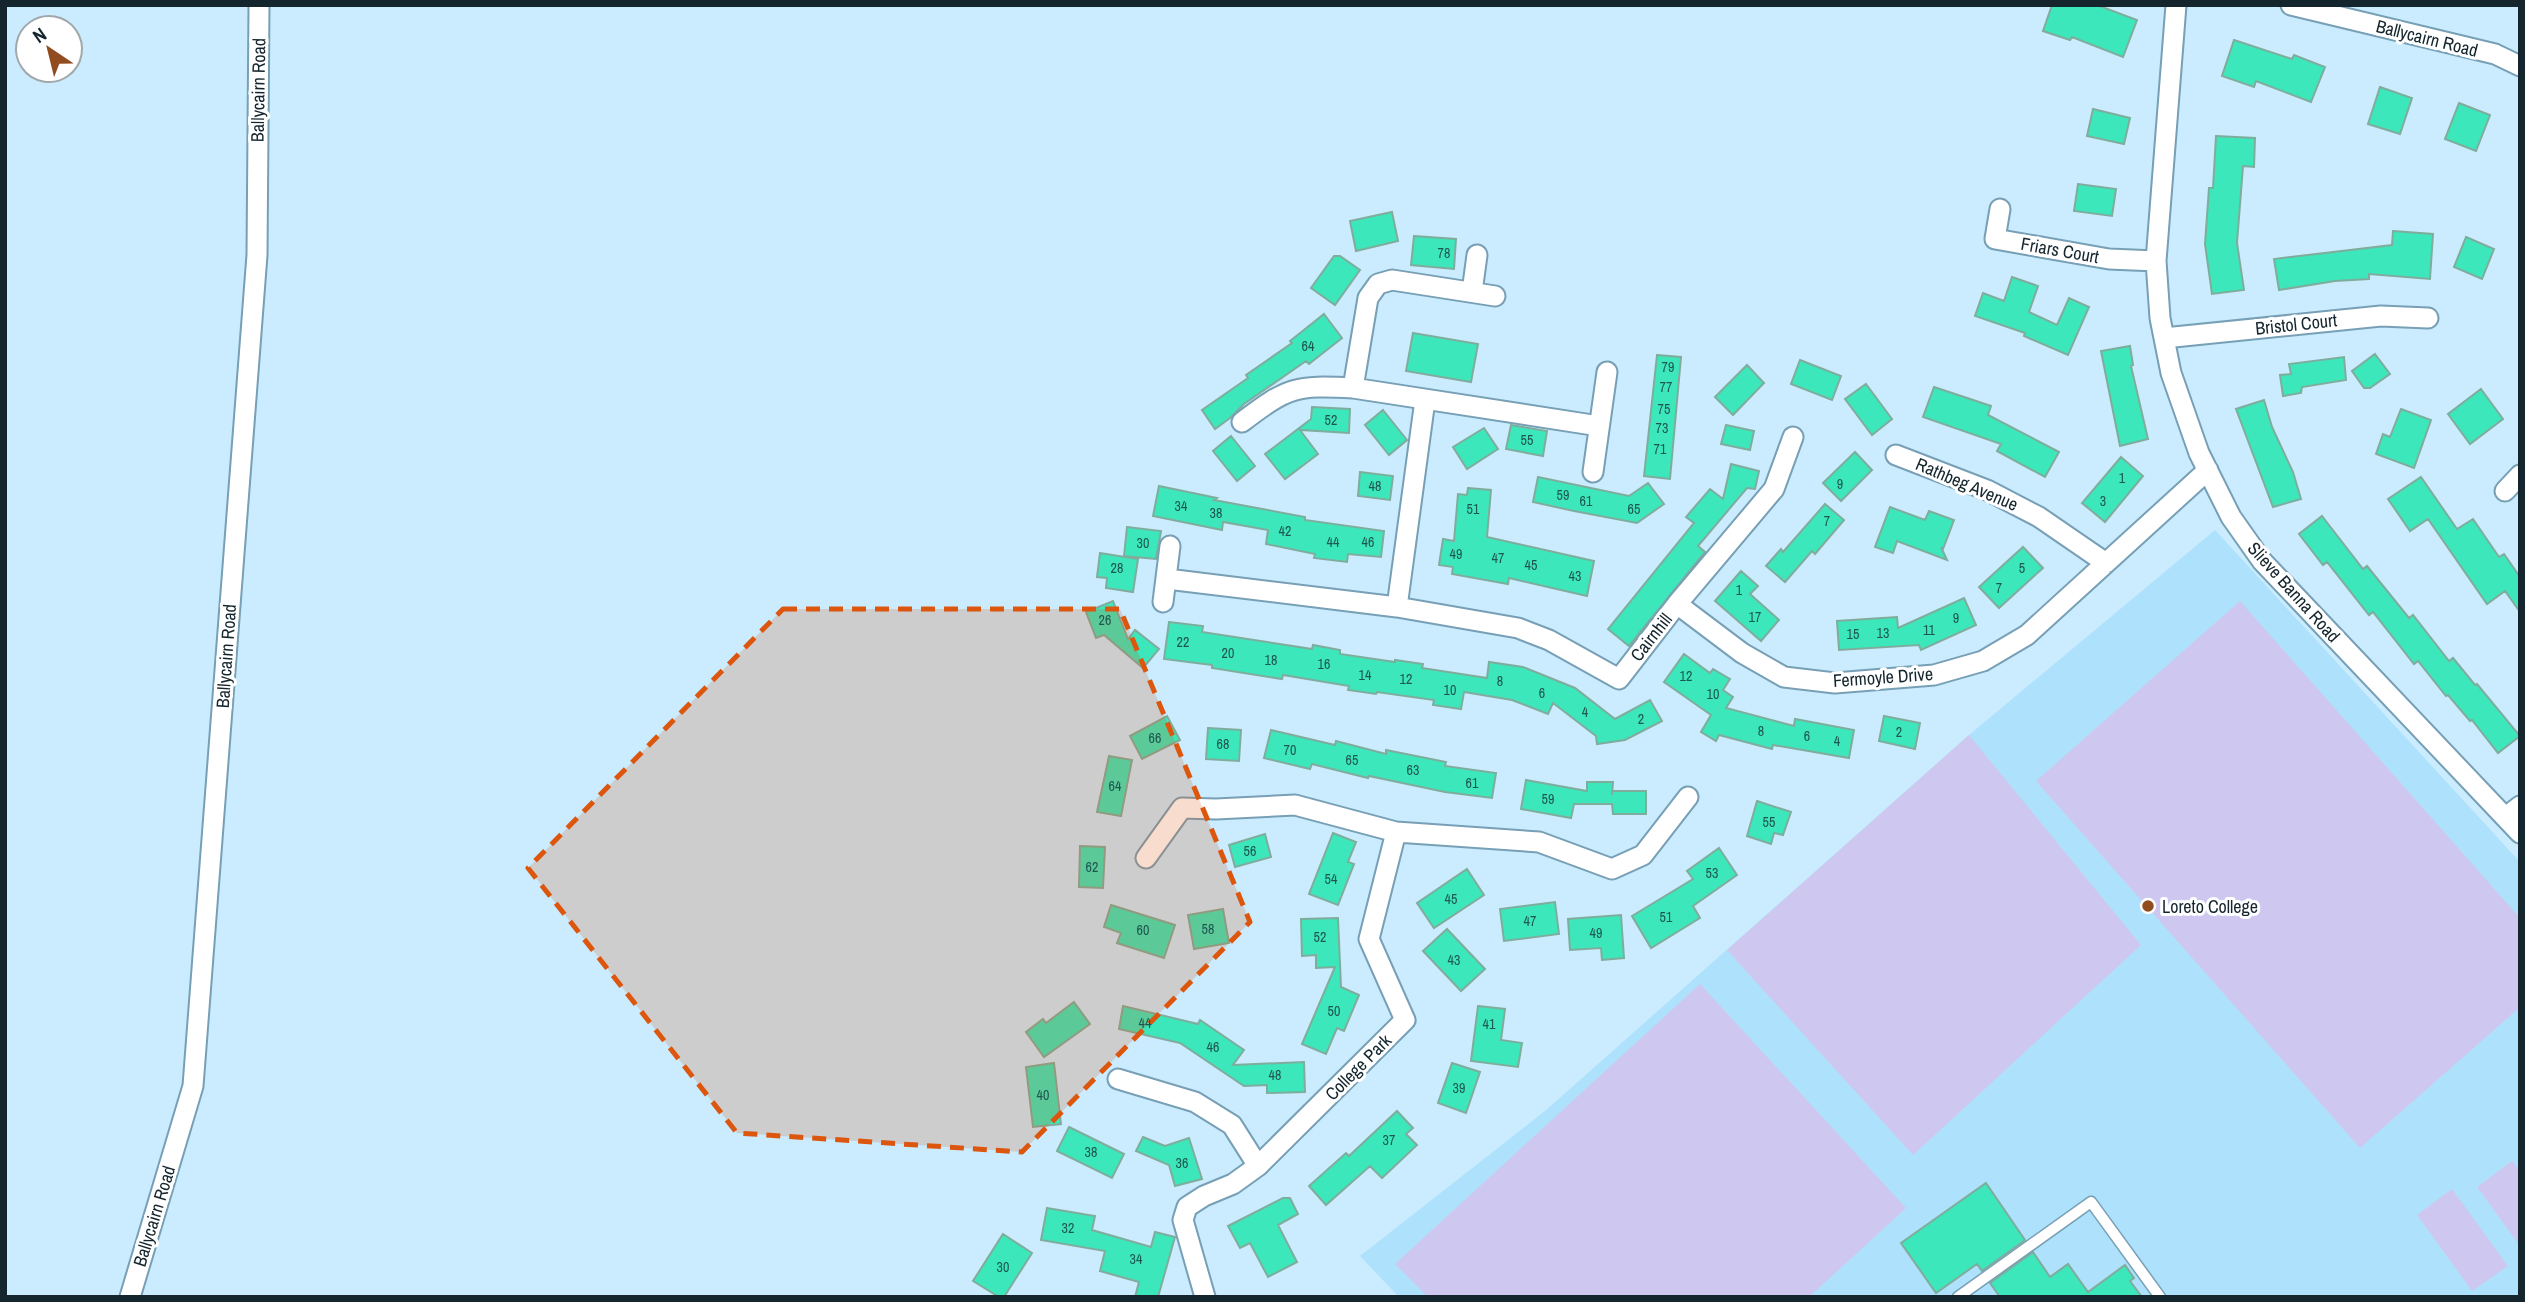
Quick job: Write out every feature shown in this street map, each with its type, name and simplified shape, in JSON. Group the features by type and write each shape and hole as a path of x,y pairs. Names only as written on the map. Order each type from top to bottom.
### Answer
{"street":[{"name":"Ballycairn Road","path":"130,1297 193,1086 257,255 259,5"},
{"name":"Slieve Banna Road","path":"2176,5 2156,261 2160,318 2171,373 2199,453 2231,517 2262,561 2513,812 2520,833"},
{"name":"Ballycairn Road","path":"2291,5 2353,12 2495,54 2520,66"},
{"name":"Friars Court","path":"2000,209 1995,239 2109,259 2156,261"},
{"path":"1472,292 1477,255"},
{"path":"1353,388 1368,299 1378,284 1392,280 1495,296"},
{"name":"Bristol Court","path":"2164,338 2381,316 2428,318"},
{"path":"1593,472 1607,372"},
{"path":"1242,422 1272,399 1295,388 1316,386 1353,388 1599,426"},
{"path":"1397,607 1425,400"},
{"name":"Cairnhill","path":"1167,579 1397,607 1518,628 1549,640 1619,679 1677,604 1774,489 1793,437"},
{"name":"Rathbeg Avenue","path":"1896,455 1987,490 2039,517 2105,564"},
{"name":"Fermoyle Drive","path":"1677,604 1742,653 1784,677 1835,682 1934,675 1983,661 2027,635 2208,470"},
{"path":"2505,491 2520,475"},
{"path":"1163,602 1170,546"},
{"path":"1146,858 1182,808 1296,805 1396,832 1539,842 1612,869 1643,855 1688,797"},
{"name":"College Park","path":"1205,1297 1183,1220 1187,1207 1204,1196 1233,1184 1258,1166 1405,1020 1369,939 1396,832"},
{"path":"1118,1080 1195,1102 1205,1108 1232,1125 1258,1166"}],"lane":[{"path":"1958,1297 2091,1202 2160,1297"}],"highlighted area":[{"path":"783,609 1120,609 1250,922 1022,1152 737,1133 528,868"}],"shaded area":[{"name":"Loreto College","path":"2215,530 2520,862 2520,1297 1399,1297 1360,1256 1545,1111 1969,735"},
{"path":"2240,601 2520,918 2520,1007 2360,1148 2036,781"},
{"path":"1969,735 2141,945 1913,1155 1727,950"},
{"path":"1700,984 1906,1208 1809,1297 1428,1297 1395,1264"},
{"path":"2512,1161 2520,1171 2520,1246 2477,1187"},
{"path":"2452,1189 2508,1266 2472,1291 2417,1215"}],"building":[{"path":"2052,5 2097,5 2137,20 2123,57 2072,37 2070,40 2043,31"},
{"path":"2234,40 2292,59 2294,55 2325,67 2311,102 2256,81 2254,87 2222,76"},
{"path":"2380,87 2412,98 2400,134 2368,124"},
{"path":"2459,103 2490,115 2476,151 2445,139"},
{"path":"2093,109 2130,118 2124,144 2087,136"},
{"path":"2216,136 2255,138 2254,167 2243,166 2237,243 2244,290 2212,294 2205,244 2209,188 2213,188"},
{"path":"2078,184 2116,189 2112,216 2074,211"},
{"path":"1392,212 1398,241 1356,251 1350,221"},
{"path":"2393,231 2433,234 2430,279 2369,274 2369,279 2335,281 2279,290 2274,259 2392,245"},
{"path":"1414,236 1456,239 1454,269 1411,265"},
{"path":"2466,237 2494,249 2482,279 2454,267"},
{"path":"1334,256 1340,256 1360,270 1335,305 1311,288"},
{"path":"2012,277 2038,286 2029,312 2057,325 2069,298 2089,307 2068,355 2024,336 2025,333 1975,316 1983,293 2004,301"},
{"path":"1324,314 1342,338 1309,364 1306,361 1244,404 1215,429 1202,410 1248,378 1246,375 1292,343 1290,341"},
{"path":"1413,333 1478,344 1471,382 1406,371"},
{"path":"2130,346 2131,366 2148,439 2120,446 2101,351"},
{"path":"2375,354 2390,374 2370,388 2364,388 2352,371"},
{"path":"1657,355 1681,357 1670,479 1644,476"},
{"path":"2344,357 2346,380 2302,387 2301,393 2283,396 2280,375 2291,374 2289,364"},
{"path":"1800,360 1841,376 1832,400 1791,384"},
{"path":"1747,365 1764,383 1733,415 1715,397"},
{"path":"1866,384 1892,419 1872,435 1845,399"},
{"path":"1934,387 1991,406 1988,415 2059,452 2045,477 1997,451 2001,444 1923,417"},
{"path":"2481,389 2503,419 2470,444 2448,414"},
{"path":"2264,400 2301,499 2273,507 2236,409"},
{"path":"1312,407 1350,409 1349,433 1300,430 1318,454 1285,479 1265,454 1311,419"},
{"path":"2401,409 2431,420 2414,468 2376,454 2383,434 2390,437"},
{"path":"1383,410 1407,440 1389,455 1365,425"},
{"path":"1511,425 1547,431 1543,456 1506,449"},
{"path":"1726,425 1754,431 1750,450 1721,444"},
{"path":"1484,428 1498,449 1467,469 1453,447"},
{"path":"1231,436 1255,466 1237,481 1213,451"},
{"path":"1855,452 1872,470 1841,501 1823,483"},
{"path":"2121,457 2143,476 2105,522 2082,503"},
{"path":"1731,464 1759,471 1755,489 1747,488 1698,546 1705,552 1629,646 1608,629 1694,523 1686,517 1710,489 1723,499"},
{"path":"1360,472 1393,476 1390,500 1358,496"},
{"path":"1538,477 1629,496 1648,483 1664,504 1637,523 1574,511 1533,502"},
{"path":"2421,477 2457,529 2473,519 2499,557 2504,554 2520,577 2520,612 2505,591 2487,604 2428,519 2410,531 2388,499"},
{"path":"1159,486 1217,498 1214,500 1305,517 1305,520 1384,531 1381,557 1348,554 1347,562 1314,558 1315,554 1266,544 1268,530 1223,522 1222,530 1153,516"},
{"path":"1468,488 1491,490 1487,537 1594,561 1587,596 1509,578 1508,584 1452,574 1453,567 1439,565 1443,539 1454,541 1458,494 1467,495"},
{"path":"1825,504 1844,520 1815,554 1812,551 1785,582 1766,566 1781,549 1783,552"},
{"path":"1890,507 1925,520 1929,511 1954,520 1943,549 1941,547 1947,560 1897,541 1893,553 1875,547"},
{"path":"2322,516 2363,569 2367,566 2409,618 2413,615 2449,661 2453,658 2520,736 2498,753 2418,661 2414,664 2373,612 2369,615 2327,562 2323,565 2299,534"},
{"path":"1127,527 1161,531 1156,559 1124,556"},
{"path":"2023,547 2043,568 1999,608 1979,587"},
{"path":"1100,553 1138,559 1133,592 1106,588 1107,578 1097,577"},
{"path":"1741,571 1758,586 1750,594 1779,620 1761,641 1715,601"},
{"path":"1964,598 1976,625 1921,650 1919,645 1839,650 1837,621 1897,617 1898,628"},
{"path":"1113,601 1128,639 1135,630 1159,649 1143,668 1104,635 1096,638 1086,612"},
{"path":"1169,622 1203,626 1202,632 1312,649 1313,645 1340,650 1340,654 1423,664 1422,668 1487,678 1489,662 1523,667 1575,688 1615,719 1650,700 1662,721 1625,740 1597,744 1596,736 1553,703 1548,714 1512,700 1464,692 1461,709 1433,705 1434,700 1348,690 1349,686 1283,675 1282,679 1212,668 1212,665 1164,659"},
{"path":"1684,654 1710,673 1713,669 1730,679 1723,690 1733,697 1726,708 1794,726 1795,719 1854,730 1849,758 1773,745 1772,749 1719,735 1716,741 1701,732 1711,715 1664,682"},
{"path":"1167,716 1180,740 1142,759 1130,736"},
{"path":"1884,716 1920,723 1915,749 1879,741"},
{"path":"1208,728 1241,730 1239,761 1206,759"},
{"path":"1271,730 1335,745 1336,741 1386,754 1386,750 1446,762 1445,766 1496,773 1492,798 1445,792 1369,776 1368,778 1312,764 1310,769 1264,758"},
{"path":"1109,756 1132,760 1121,816 1097,812"},
{"path":"1526,780 1587,791 1587,782 1613,782 1612,791 1646,791 1646,814 1613,814 1612,804 1574,804 1571,818 1521,809"},
{"path":"1757,801 1791,812 1783,835 1774,833 1771,844 1747,836"},
{"path":"1333,833 1356,842 1348,862 1354,864 1338,905 1309,894"},
{"path":"1265,834 1271,857 1235,867 1229,845"},
{"path":"1080,846 1105,847 1103,888 1079,887"},
{"path":"1719,848 1737,875 1693,906 1700,918 1651,948 1632,916 1693,879 1687,871"},
{"path":"1467,869 1484,895 1434,928 1417,903"},
{"path":"1555,902 1559,934 1504,941 1500,909"},
{"path":"1111,905 1175,925 1164,958 1117,943 1121,933 1104,927"},
{"path":"1223,909 1229,943 1194,949 1188,915"},
{"path":"1621,915 1624,958 1602,960 1601,948 1570,950 1568,919"},
{"path":"1338,918 1341,987 1359,995 1344,1031 1337,1028 1326,1054 1302,1044 1335,967 1316,968 1316,955 1302,956 1301,919"},
{"path":"1447,929 1485,969 1461,991 1423,951"},
{"path":"1074,1002 1090,1024 1044,1057 1026,1032 1043,1019 1046,1023"},
{"path":"1123,1006 1198,1024 1200,1020 1244,1050 1233,1065 1304,1062 1305,1092 1267,1093 1267,1085 1244,1086 1180,1043 1119,1029"},
{"path":"1478,1006 1505,1009 1501,1040 1522,1043 1518,1067 1471,1061"},
{"path":"1054,1063 1061,1124 1033,1127 1026,1067"},
{"path":"1452,1063 1480,1072 1466,1113 1438,1103"},
{"path":"1397,1111 1413,1128 1406,1134 1417,1145 1382,1178 1370,1166 1326,1205 1309,1186 1346,1153 1349,1156"},
{"path":"1069,1127 1124,1154 1112,1178 1057,1151"},
{"path":"1143,1137 1165,1146 1189,1138 1202,1179 1175,1186 1169,1165 1136,1151"},
{"path":"1986,1183 2025,1240 1982,1271 1977,1264 1936,1293 1901,1243"},
{"path":"1283,1198 1290,1198 1298,1214 1278,1225 1297,1262 1268,1277 1250,1243 1240,1248 1228,1226"},
{"path":"1047,1208 1095,1216 1092,1230 1151,1247 1155,1232 1175,1237 1158,1297 1135,1297 1139,1282 1100,1271 1105,1251 1041,1240"},
{"path":"1003,1234 1032,1253 1004,1297 999,1297 973,1281"},
{"path":"2033,1252 2050,1277 2068,1264 2088,1292 2125,1265 2134,1278 2130,1281 2142,1297 2000,1297 1990,1283"}],"place":[{"name":"Loreto College","path":"2148,906"}]}
